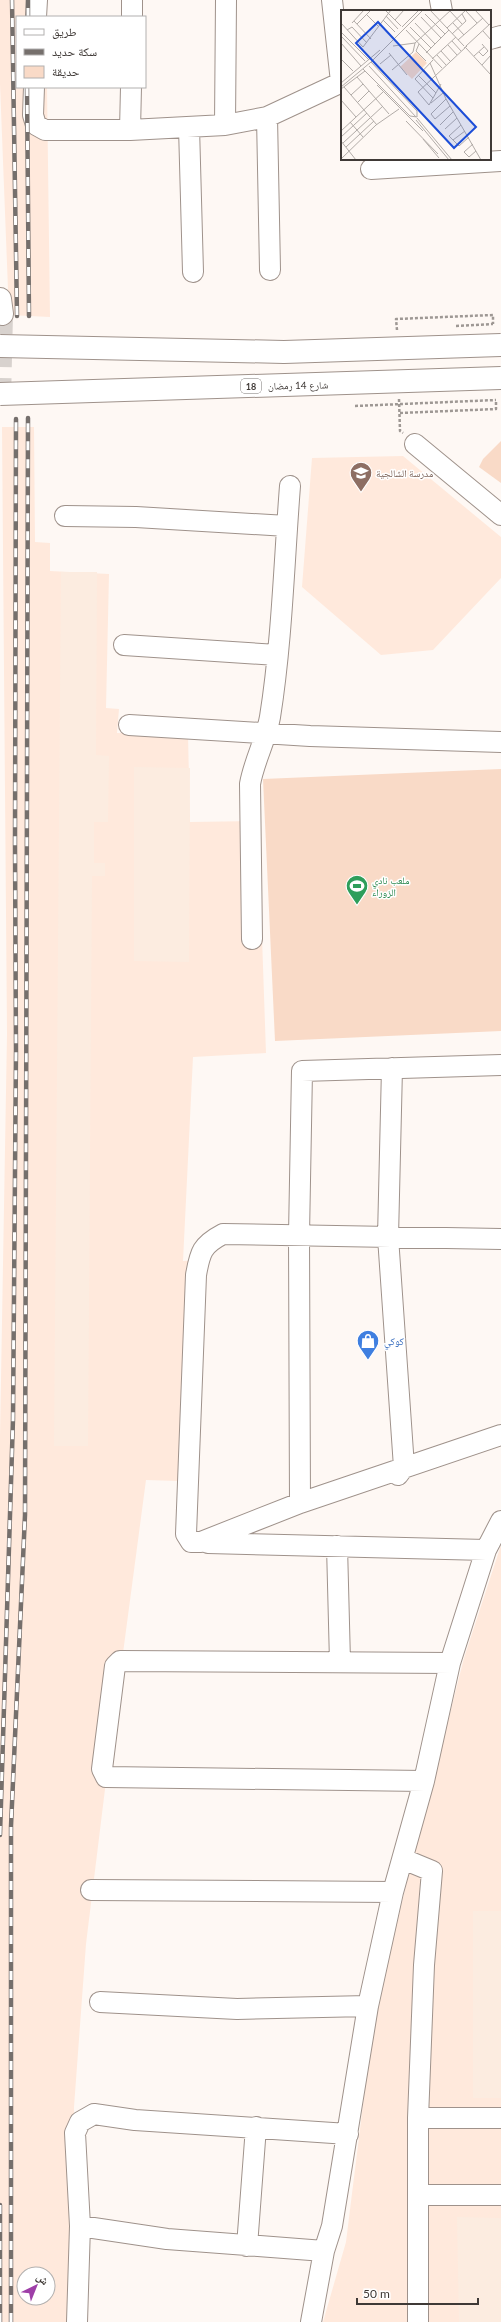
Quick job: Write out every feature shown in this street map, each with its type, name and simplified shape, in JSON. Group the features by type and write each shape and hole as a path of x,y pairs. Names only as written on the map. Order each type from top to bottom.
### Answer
{"main road":[{"path":"0,346 284,352 501,345"},
{"name":"شارع 14 رمضان","path":"0,394 501,378"}],"street":[{"path":"36,16 37,0"},
{"path":"132,0 132,16"},
{"path":"225,125 226,0"},
{"path":"332,0 341,74"},
{"path":"440,0 442,10"},
{"path":"491,39 501,36"},
{"path":"34,88 33,114 36,125 45,130 130,130 225,125 267,117 341,82"},
{"path":"130,130 131,88"},
{"path":"267,117 270,270"},
{"path":"189,127 193,272"},
{"path":"371,169 461,161 501,160"},
{"path":"415,444 501,515"},
{"path":"252,939 250,784 253,765 267,732 277,655 290,486"},
{"path":"65,516 136,517 287,526"},
{"path":"124,645 277,655"},
{"path":"129,725 501,742"},
{"path":"300,1503 299,1235 302,1071 501,1065"},
{"path":"392,1068 388,1237 401,1471"},
{"path":"486,1550 191,1542 186,1534 196,1275 199,1258 207,1242 223,1234 501,1239"},
{"path":"201,1542 300,1503 401,1471 501,1435"},
{"path":"311,2322 324,2251 332,2226 368,2006 393,1892 424,1781 450,1663 486,1550 501,1522"},
{"path":"338,1546 340,1662"},
{"path":"424,1781 109,1777 104,1775 102,1769 117,1662 450,1663"},
{"path":"403,1859 432,1871 424,1965 418,2118 418,2322"},
{"path":"91,1890 393,1892"},
{"path":"100,2002 237,2009 368,2006"},
{"path":"77,2322 80,2226 74,2133 80,2122 86,2117 94,2114 135,2120 348,2134"},
{"path":"418,2118 501,2118"},
{"path":"247,2246 256,2127"},
{"path":"418,2194 501,2194"},
{"path":"80,2226 167,2239 324,2251"}],"path":[{"path":"396,319 493,315 493,324"},
{"path":"355,406 496,400 496,409 400,413"}],"shaded area":[{"path":"0,0 46,0 47,16 16,16 16,88 47,88 50,317 9,315 0,84"},
{"path":"2,427 34,427 35,542 50,543 50,571 109,574 106,708 119,709 117,733 188,735 190,822 258,821 266,1053 193,1057 183,1261 204,1260 179,1481 146,1480 106,1781 86,1944 74,2107 72,2322 0,2322 0,1437 7,1034"},
{"path":"403,456 501,537 501,578 433,650 381,655 302,587 312,458"},
{"path":"61,572 97,572 96,755 109,756 108,822 94,822 94,863 105,863 105,876 92,876 88,1446 54,1446"},
{"path":"134,767 190,768 189,962 134,961"},
{"path":"501,1545 501,2322 323,2322 346,2242 375,2008 464,1658"},
{"path":"473,1911 501,1911 501,2098 473,2098"},
{"path":"457,2217 501,2218 501,2322 459,2322"}],"green space":[{"path":"501,441 501,483 479,467 483,459"},
{"name":"ملعب نادي الزوراء","path":"501,769 501,1031 275,1041 263,779"}],"tunnel":[{"path":"0,400 2,314"}],"railway":[{"path":"12,0 17,316"},
{"path":"28,0 28,16"},
{"path":"27,88 29,316"},
{"path":"11,2322 11,1826 25,1515 28,418"},
{"path":"0,1835 13,1419 16,1051 16,419"},
{"path":"0,2205 0,2322"}],"place":[{"name":"مدرسة الشالجية","path":"361,492"},
{"name":"ملعب نادي الزوراء","path":"357,906"},
{"name":"كوكي","path":"368,1360"}]}
